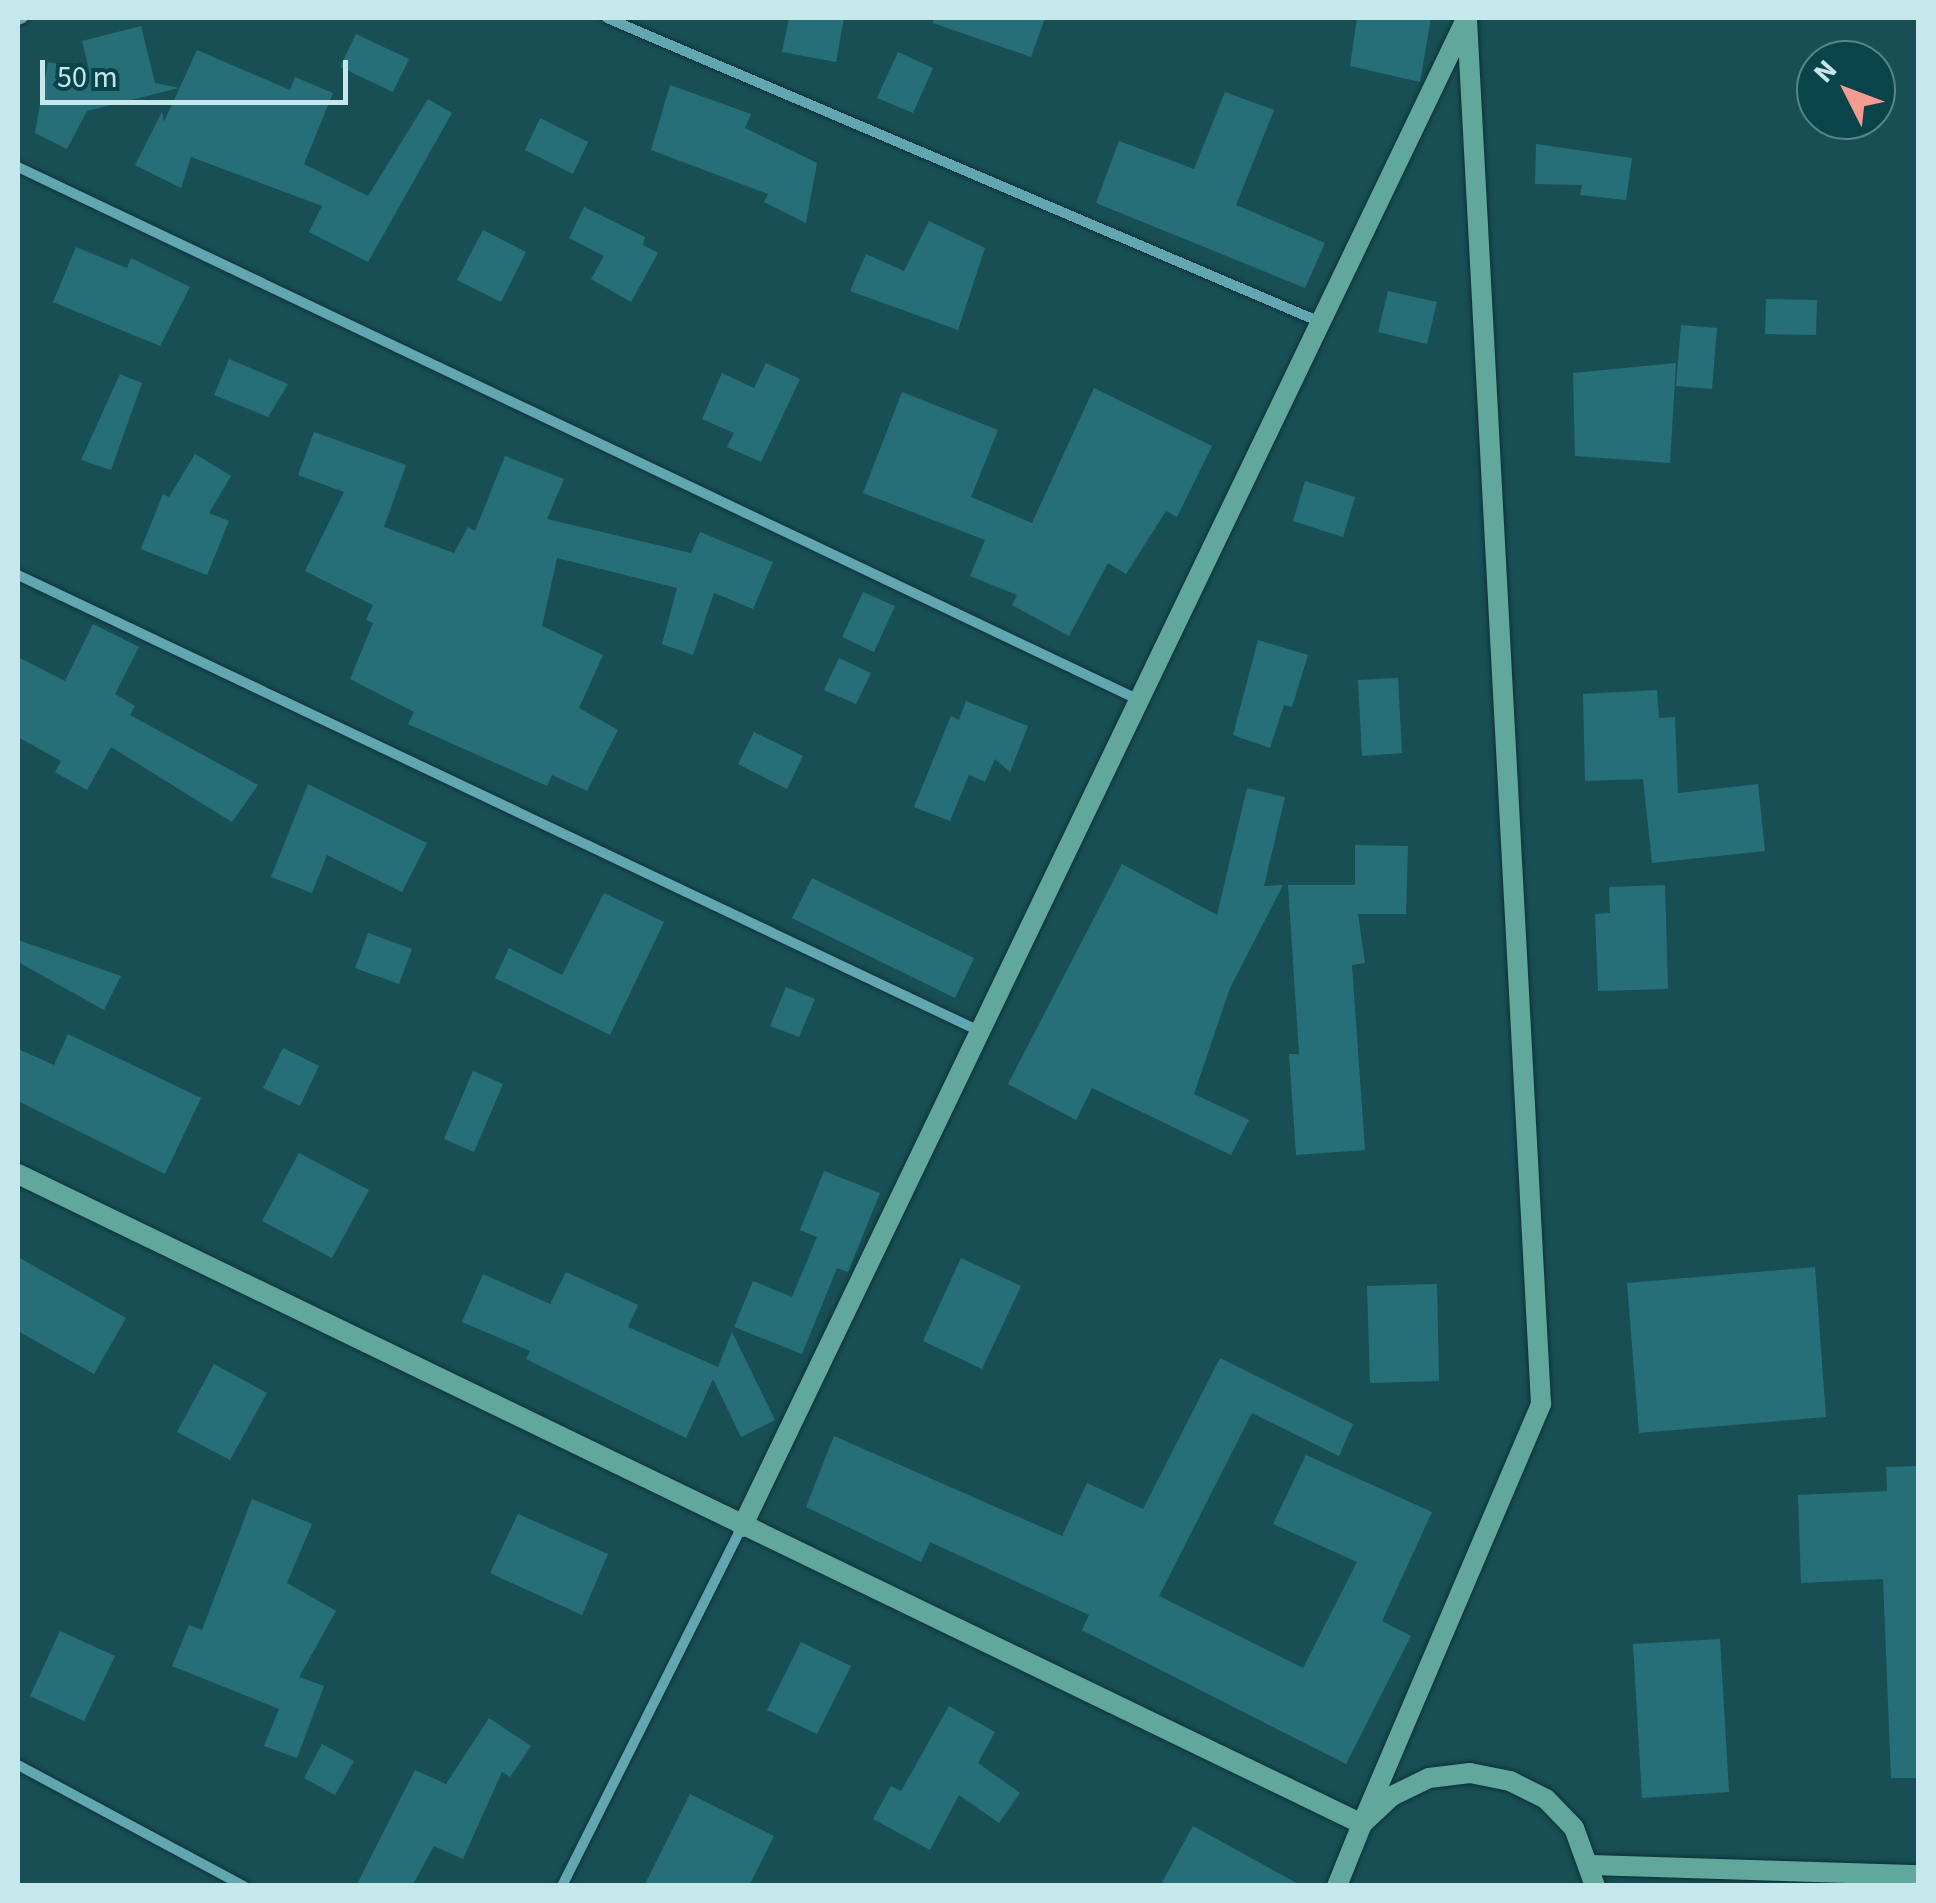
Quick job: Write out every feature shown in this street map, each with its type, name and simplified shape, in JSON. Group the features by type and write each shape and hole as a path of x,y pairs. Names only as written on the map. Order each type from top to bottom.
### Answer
{"street":[{"path":"608,18 1321,323"},
{"path":"562,1886 742,1527 1136,698 1467,18"},
{"path":"1337,1886 1540,1404 1467,18"},
{"path":"18,167 1136,698"},
{"path":"18,576 979,1031"},
{"path":"18,1174 1362,1824"},
{"path":"18,1765 244,1886"},
{"path":"1362,1824 1404,1790 1429,1778 1470,1773 1510,1780 1546,1800 1574,1828 1594,1875 1918,1875"}],"building":[{"path":"789,18 844,18 836,62 782,52"},
{"path":"934,18 1045,18 1031,57 933,23"},
{"path":"1357,18 1431,18 1420,82 1350,66"},
{"path":"141,26 155,83 179,88 87,111 67,149 35,133 48,62 89,70 82,41"},
{"path":"356,34 409,59 393,92 340,67"},
{"path":"197,50 290,90 295,77 333,93 304,164 368,196 428,99 452,113 368,262 309,232 322,206 191,157 181,188 135,165 162,112 164,122"},
{"path":"898,52 933,68 913,113 877,98"},
{"path":"670,85 751,114 745,128 817,163 806,223 764,202 768,194 651,150"},
{"path":"1225,92 1274,110 1236,205 1325,243 1305,288 1096,203 1119,141 1194,169"},
{"path":"540,118 588,142 573,174 525,150"},
{"path":"1536,144 1632,158 1626,200 1580,195 1582,185 1535,184"},
{"path":"584,207 645,237 643,245 658,253 631,302 591,279 604,256 569,238"},
{"path":"929,221 985,248 958,330 850,291 866,254 904,271"},
{"path":"483,230 526,252 501,302 457,280"},
{"path":"76,247 127,268 131,258 190,287 160,346 53,302"},
{"path":"1388,291 1437,302 1427,344 1378,332"},
{"path":"1766,299 1817,300 1816,335 1765,334"},
{"path":"1681,325 1717,328 1712,389 1676,386"},
{"path":"229,359 288,384 268,417 214,395"},
{"path":"766,363 800,379 761,462 727,447 734,433 702,419 722,373 754,388"},
{"path":"1676,363 1670,463 1575,456 1573,373"},
{"path":"120,374 142,383 111,470 81,460"},
{"path":"1094,388 1212,446 1177,517 1166,511 1126,574 1108,563 1069,636 1012,605 1017,595 970,576 985,540 863,493 902,392 998,430 971,497 1032,523"},
{"path":"314,432 406,465 384,527 454,553 468,527 475,531 505,456 564,479 547,519 691,553 700,532 773,562 753,609 714,593 693,655 662,644 677,588 557,558 542,626 603,655 579,708 618,730 587,791 552,775 547,786 408,724 414,712 350,679 373,623 366,620 373,605 305,571 344,492 298,475"},
{"path":"195,454 231,476 209,513 229,521 207,575 141,549 163,494 169,497"},
{"path":"1305,481 1355,497 1343,537 1293,521"},
{"path":"863,592 895,606 874,652 842,637"},
{"path":"93,624 139,647 115,694 135,706 130,715 258,785 232,822 111,747 87,790 55,772 61,761 18,737 18,657 65,681"},
{"path":"1258,640 1308,655 1292,707 1284,705 1270,748 1233,735"},
{"path":"839,658 871,673 856,704 824,690"},
{"path":"1398,678 1402,753 1362,756 1358,680"},
{"path":"1657,690 1659,718 1675,717 1678,793 1758,784 1765,851 1652,863 1643,779 1585,781 1583,694"},
{"path":"966,701 1028,726 1010,772 995,759 985,782 969,775 950,821 914,807 951,716 959,720"},
{"path":"754,732 803,756 787,789 738,764"},
{"path":"308,784 427,843 402,892 327,855 312,893 271,877"},
{"path":"1247,788 1285,797 1264,886 1283,885 1230,988 1194,1094 1249,1120 1231,1155 1092,1088 1076,1120 1008,1084 1122,864 1217,915"},
{"path":"1355,845 1408,846 1406,914 1358,914 1365,963 1352,965 1365,1150 1296,1155 1289,1054 1299,1054 1288,885 1355,885"},
{"path":"812,878 974,958 955,998 792,918"},
{"path":"1665,885 1668,989 1598,991 1595,914 1610,913 1609,887"},
{"path":"604,893 664,922 610,1035 495,978 509,948 562,975"},
{"path":"368,933 412,949 399,984 355,968"},
{"path":"18,940 121,976 104,1010 18,962"},
{"path":"786,987 815,999 799,1037 770,1026"},
{"path":"68,1034 201,1098 165,1174 18,1101 18,1049 54,1065"},
{"path":"283,1048 319,1066 300,1106 263,1088"},
{"path":"473,1071 503,1084 474,1152 444,1139"},
{"path":"299,1153 369,1190 332,1258 262,1221"},
{"path":"824,1171 880,1193 848,1272 837,1268 802,1354 734,1327 753,1281 792,1297 817,1237 800,1230"},
{"path":"18,1257 126,1318 94,1374 18,1331"},
{"path":"961,1258 1021,1286 982,1369 923,1341"},
{"path":"1815,1267 1826,1417 1639,1433 1627,1283"},
{"path":"566,1272 638,1305 628,1327 718,1367 732,1332 775,1420 741,1437 713,1379 686,1438 526,1359 530,1351 462,1322 483,1274 550,1304"},
{"path":"1437,1284 1439,1381 1370,1383 1367,1286"},
{"path":"1220,1358 1353,1424 1339,1456 1252,1413 1159,1596 1303,1668 1357,1562 1273,1524 1306,1455 1432,1512 1382,1621 1411,1636 1346,1764 1082,1630 1089,1615 930,1542 921,1562 806,1507 834,1436 1062,1536 1087,1483 1143,1509"},
{"path":"214,1364 267,1393 230,1460 177,1432"},
{"path":"1918,1466 1918,1778 1891,1778 1883,1579 1801,1583 1798,1495 1887,1491 1886,1467"},
{"path":"252,1499 312,1524 287,1583 336,1611 299,1677 324,1686 297,1758 264,1746 279,1709 172,1666 189,1625 202,1630"},
{"path":"518,1514 608,1554 582,1615 490,1573"},
{"path":"60,1631 115,1656 84,1721 30,1696"},
{"path":"1720,1639 1729,1792 1642,1798 1633,1644"},
{"path":"801,1642 851,1666 817,1734 767,1710"},
{"path":"949,1706 995,1732 978,1763 1020,1793 999,1823 959,1795 930,1850 873,1819 891,1786 901,1791"},
{"path":"489,1718 531,1746 510,1777 502,1772 463,1859 434,1846 412,1886 356,1886 415,1770 446,1784"},
{"path":"322,1744 354,1761 335,1795 304,1778"},
{"path":"690,1794 774,1836 749,1886 644,1886"},
{"path":"1193,1826 1302,1886 1160,1886"}]}
